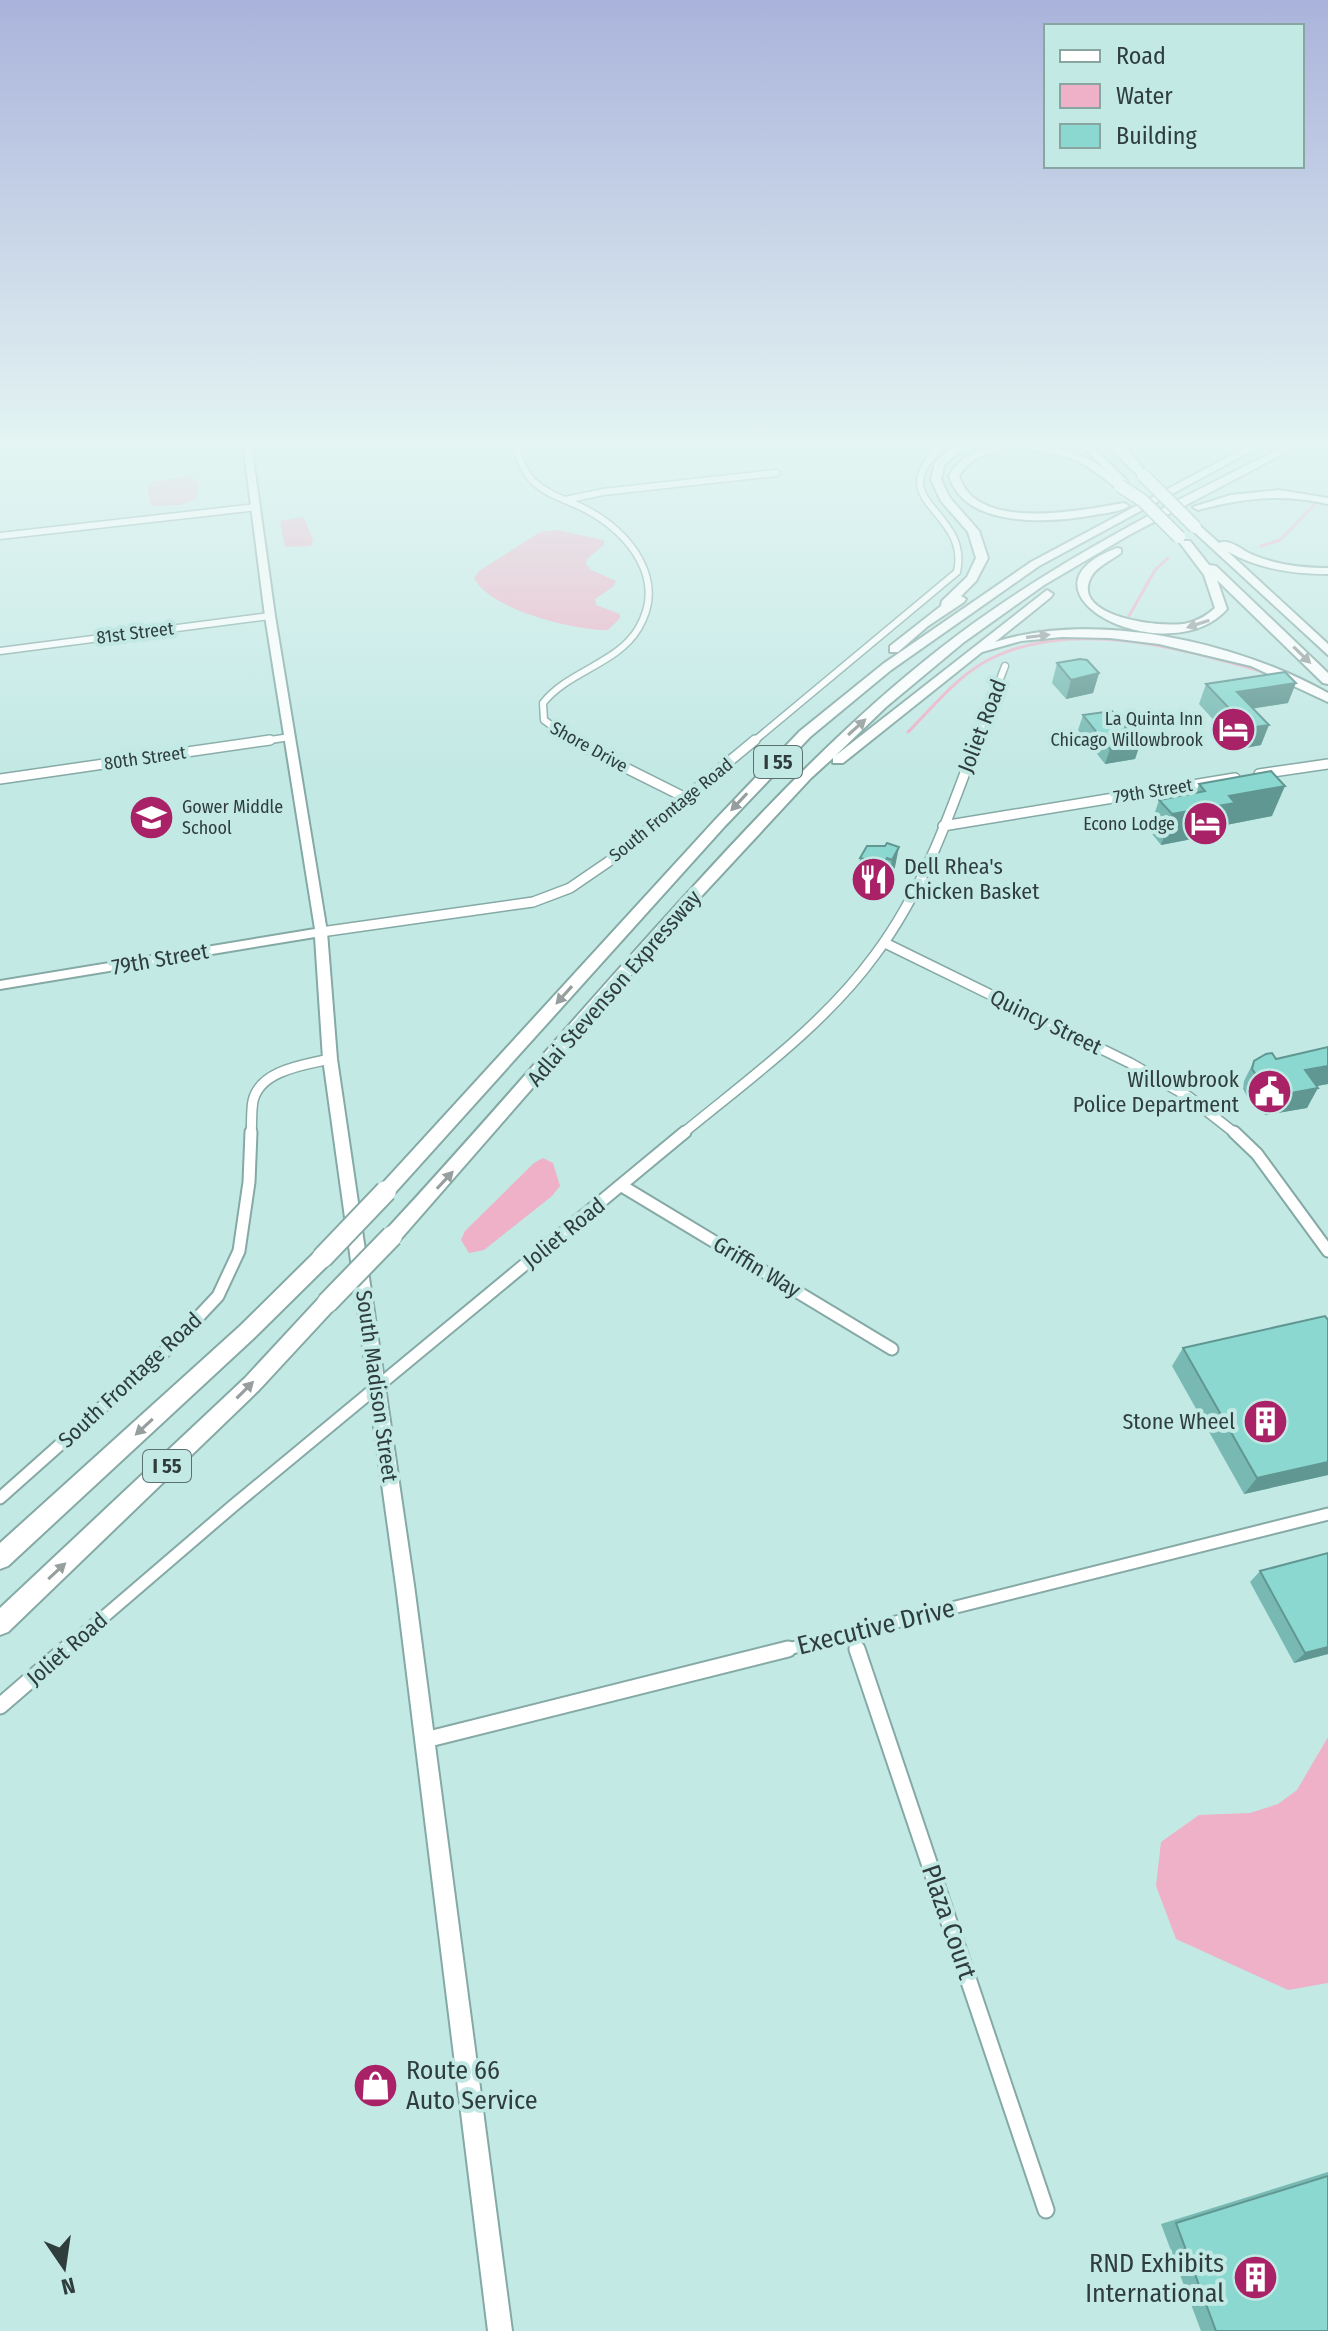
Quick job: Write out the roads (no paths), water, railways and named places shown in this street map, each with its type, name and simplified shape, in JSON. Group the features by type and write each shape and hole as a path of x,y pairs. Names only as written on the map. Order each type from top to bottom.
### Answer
{"highway":[{"path":"805,734 835,700 972,579 982,558 980,552"},
{"path":"924,623 1035,552"},
{"name":"Adlai Stevenson Expressway","path":"0,1558 247,1332 322,1258 805,734 899,658 971,606 1058,552"},
{"name":"Adlai Stevenson Expressway","path":"0,1624 240,1395 392,1236 781,801 854,729 961,638 1030,591 1096,552"},
{"path":"781,801 807,788 896,711 1039,599 1116,552"},
{"path":"1116,552 1090,571 1084,580 1084,595 1090,604 1124,623 1177,629 1201,625 1221,609 1210,575 1191,552"},
{"path":"1194,552 1328,680"},
{"path":"1225,552 1328,651"},
{"path":"1236,552 1292,569 1328,571"},
{"path":"964,658 995,644 1040,635 1090,634 1146,639 1261,665 1297,679 1328,698"}],"street":[{"name":"South Madison Street","path":"262,552 321,932 330,1059 425,1740 500,2331"},
{"name":"Shore Drive","path":"636,552 645,566 650,593 645,614 624,646 553,690 543,703 544,720 564,737 686,798"},
{"name":"South Frontage Road","path":"321,932 552,896 570,888 608,862 957,572 960,552"},
{"name":"81st Street","path":"0,651 270,616"},
{"name":"Joliet Road","path":"0,1706 233,1506 377,1390 791,1043 885,943 943,826 1005,666"},
{"name":"80th Street","path":"0,779 290,737"},
{"name":"79th Street","path":"943,826 1328,764"},
{"name":"79th Street","path":"0,985 321,932"},
{"name":"Quincy Street","path":"885,943 1130,1063 1189,1097 1224,1123 1257,1154 1328,1251"},
{"name":"South Frontage Road","path":"0,1498 170,1347 218,1296 239,1251 249,1182 253,1100 257,1088 278,1073 330,1059"},
{"name":"Griffin Way","path":"622,1186 892,1349"},
{"name":"Executive Drive","path":"425,1740 1328,1514"},
{"name":"Plaza Court","path":"852,1633 1046,2210"}],"water":[{"path":"509,552 596,552 586,564 591,570 616,581 614,586 595,599 596,605 620,614 620,618 608,630 534,616 497,600 483,589 474,578 479,571"},
{"path":"543,1158 553,1163 560,1186 552,1196 484,1250 469,1253 461,1240 465,1231 534,1163"},
{"path":"1328,1737 1328,1983 1288,1990 1176,1939 1156,1886 1161,1842 1199,1815 1250,1813 1278,1804 1297,1790"}],"waterway":[{"path":"1129,616 1155,570 1168,558"},
{"path":"908,732 946,692 978,666 1023,647 1057,640 1128,641 1200,655 1267,673"}],"place":[{"name":"La Quinta Inn Chicago Willowbrook","path":"1234,729"},
{"name":"Gower Middle School","path":"151,817"},
{"name":"Econo Lodge","path":"1206,824"},
{"name":"Dell Rhea's Chicken Basket","path":"873,879"},
{"name":"Willowbrook Police Department","path":"1270,1092"},
{"name":"Stone Wheel","path":"1266,1421"},
{"name":"Route 66 Auto Service","path":"375,2085"},
{"name":"RND Exhibits International","path":"1255,2278"}]}
